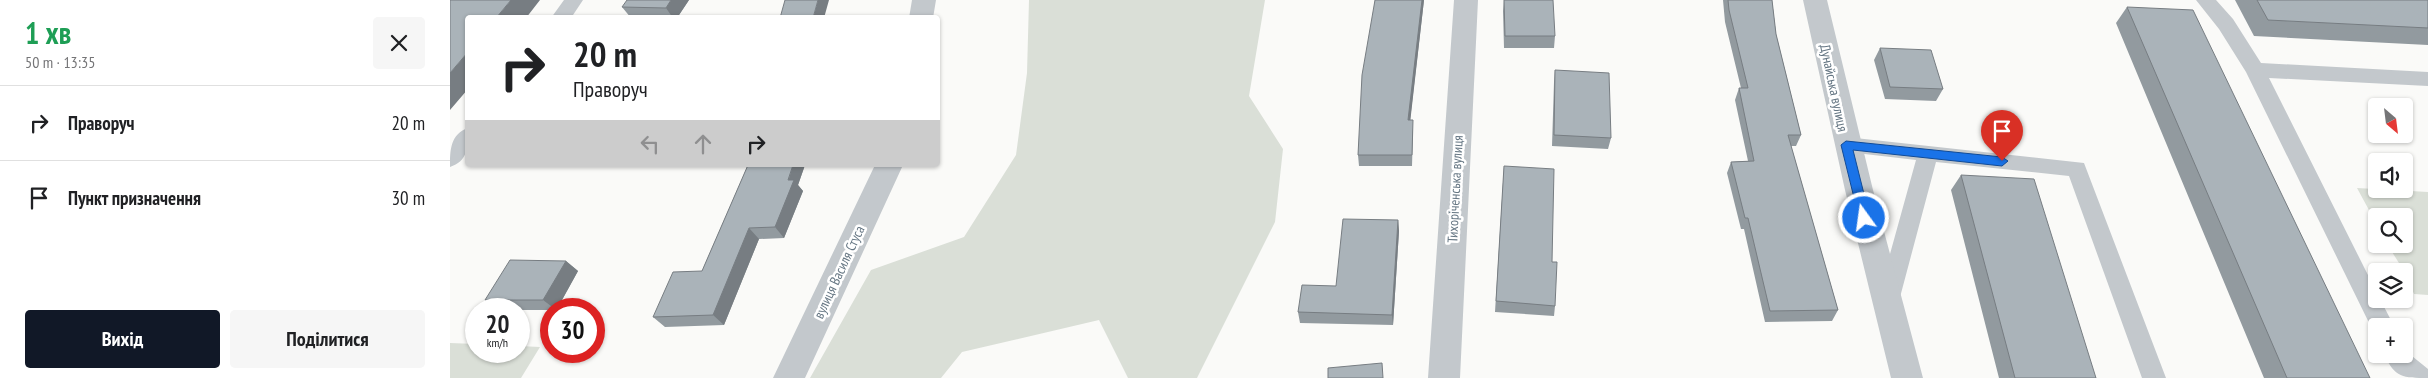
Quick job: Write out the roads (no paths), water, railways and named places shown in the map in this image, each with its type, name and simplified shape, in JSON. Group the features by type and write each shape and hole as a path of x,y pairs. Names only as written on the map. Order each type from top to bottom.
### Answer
{"street":[{"path":"922,15 924,0"},
{"name":"Тихоріченська вулиця","path":"1444,378 1466,0"},
{"name":"Дунайська вулиця","path":"1815,0 1846,145 1907,378"},
{"name":"вулиця Василя Стуса","path":"789,378 888,167"}],"lane":[{"path":"562,15 574,0"},
{"path":"2205,0 2226,24 2255,70 2378,318"},
{"path":"2255,70 2428,79"},
{"path":"450,159 465,140"},
{"path":"1846,145 2077,169 2154,378"},
{"path":"1887,305 1928,154"},
{"path":"2403,363 2421,378"}]}
